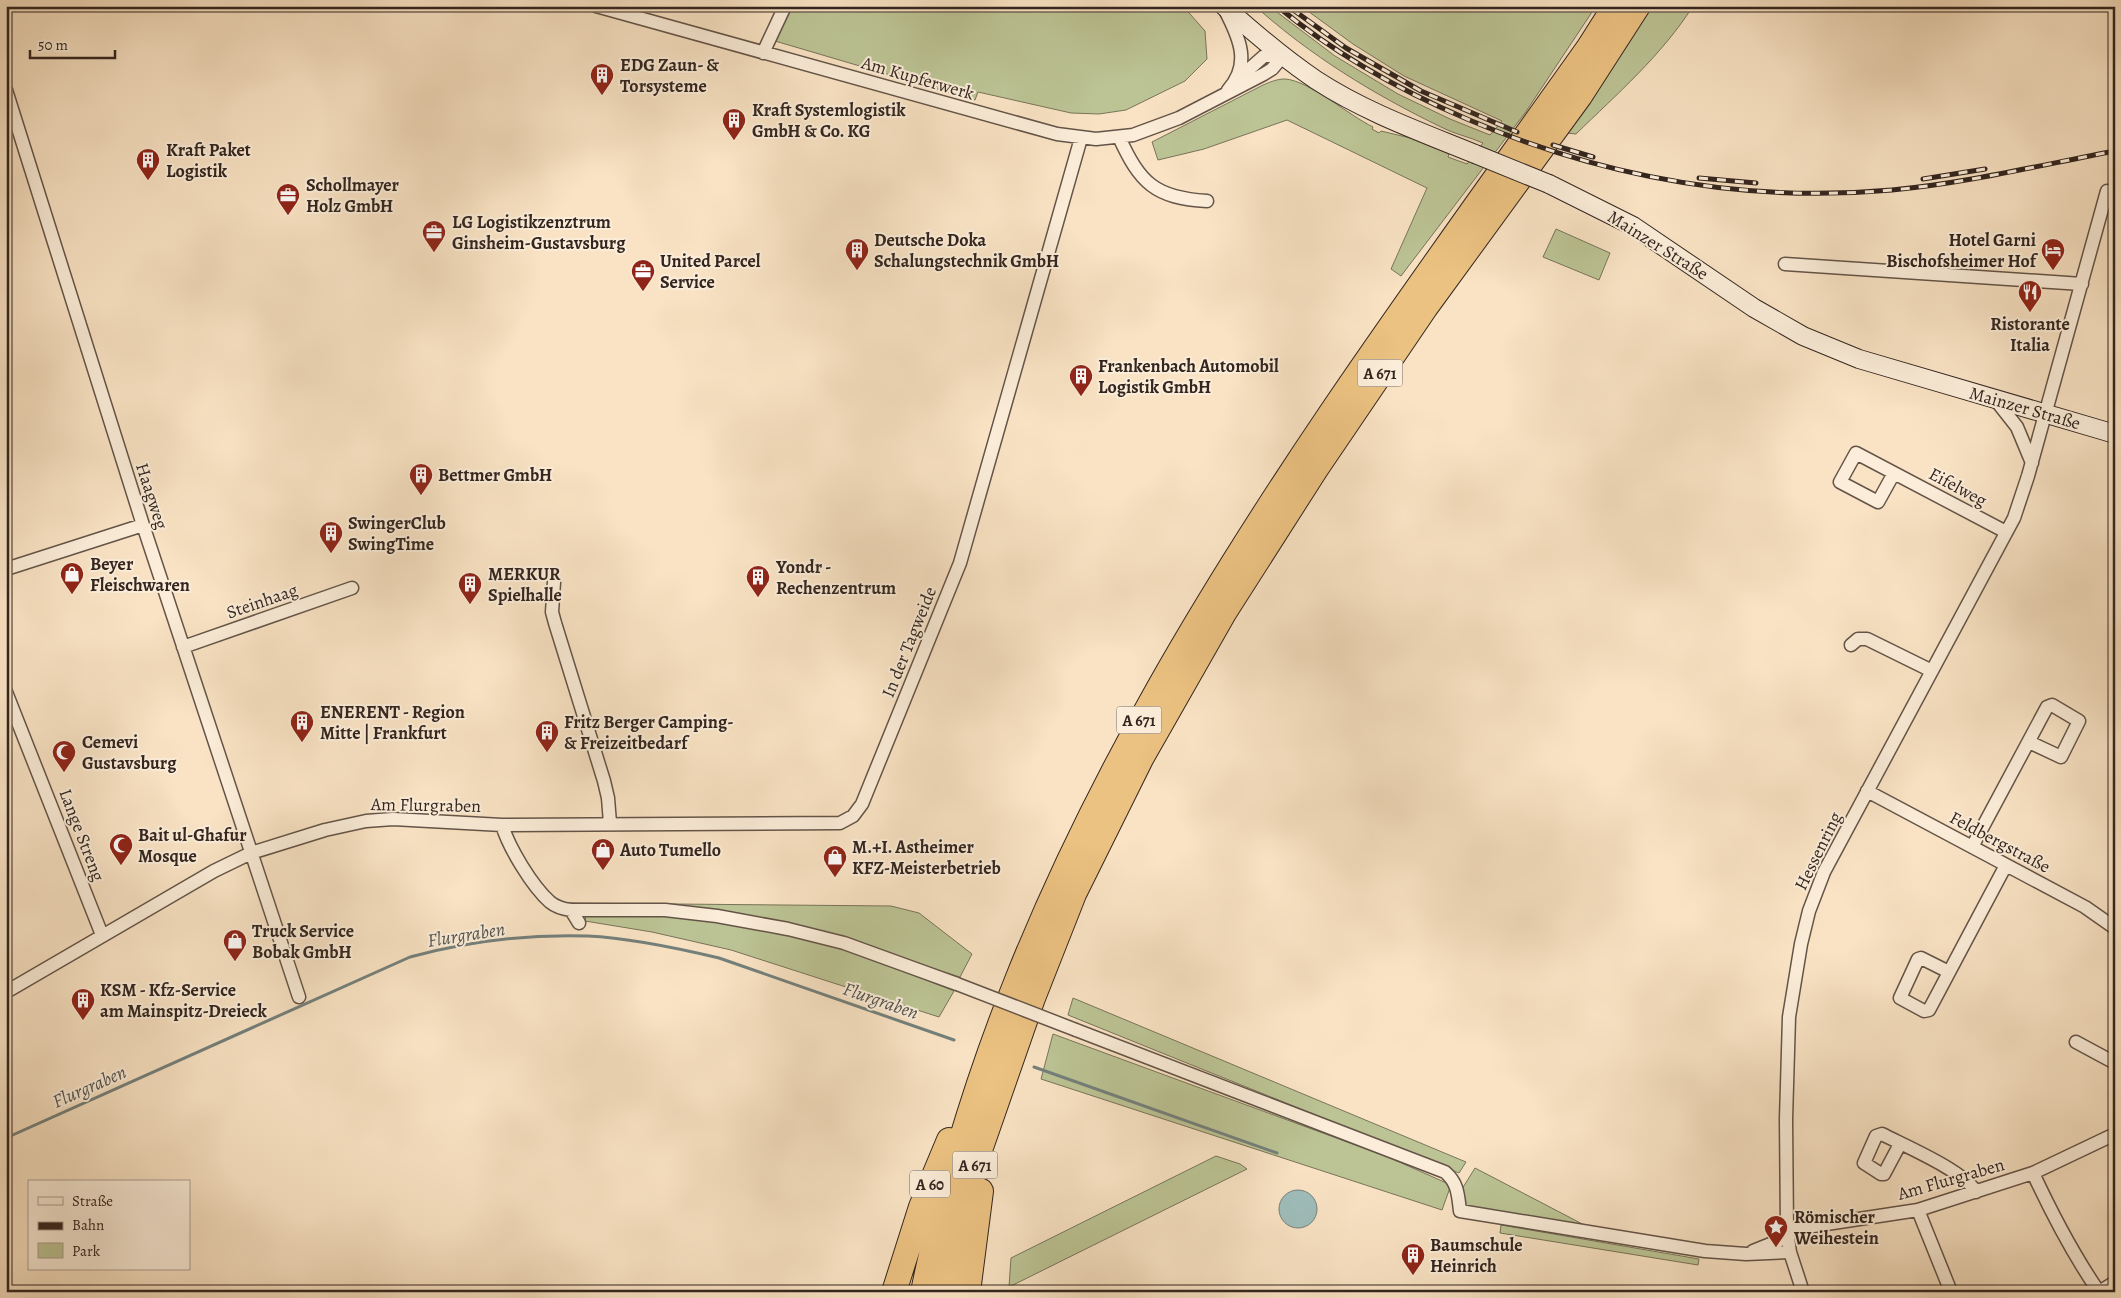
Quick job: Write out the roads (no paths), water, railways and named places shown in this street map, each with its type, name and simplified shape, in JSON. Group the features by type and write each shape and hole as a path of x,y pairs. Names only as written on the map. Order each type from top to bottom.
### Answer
{"highway":[{"name":"A 671","path":"980,1081 1028,951 1074,848 1145,710 1202,611 1263,514 1355,376 1589,47 1615,6"},
{"name":"A 671","path":"944,1292 979,1153 1017,1041 1059,930 1092,856 1146,749 1224,613 1372,386 1454,268 1580,96 1638,6"},
{"name":"A 671","path":"968,1292 982,1188 1017,1041"},
{"name":"A 60","path":"894,1292 921,1207 940,1158 980,1081"},
{"name":"A 60","path":"923,1292 947,1189 980,1081"}],"main road":[{"name":"Mainzer Straße","path":"1223,6 1283,56 1317,81 1371,110 1549,184 1632,226 1754,308 1803,336 1859,359 2115,434"}],"street":[{"name":"Am Kupferwerk","path":"596,6 1057,134 1082,138 1119,138 1133,135 1179,118 1264,74 1272,69 1283,56"},
{"path":"763,53 784,6"},
{"path":"1223,6 1240,43 1238,80"},
{"name":"Am Kupferwerk","path":"1226,92 1264,56 1283,56"},
{"name":"Haagweg","path":"6,90 143,525 299,996"},
{"name":"In der Tagweide","path":"502,825 840,823 853,816 862,804 960,563 1082,138"},
{"path":"1119,138 1136,171 1154,188 1164,194 1207,200"},
{"name":"Hessenring","path":"1803,1292 1790,1252 1788,1234 1786,1119 1790,1016 1800,944 1809,911 1824,872 2014,518 2032,463 2107,191"},
{"path":"1785,264 2082,284"},
{"path":"1995,399 2018,427 2032,463"},
{"name":"Eifelweg","path":"1894,472 2006,532"},
{"path":"6,569 143,525"},
{"path":"554,582 554,618 604,781 610,823"},
{"name":"Steinhaag","path":"183,648 352,588"},
{"path":"1851,645 1858,639 1867,639 1932,671"},
{"name":"Lange Streng","path":"6,692 102,935"},
{"path":"1972,847 2029,742"},
{"name":"Feldbergstraße","path":"1867,791 2085,907 2115,928"},
{"name":"Am Flurgraben","path":"6,992 214,870 251,853 325,830 366,821 400,819 502,825 530,877 549,901 558,908 571,910"},
{"path":"1949,972 2006,865"},
{"path":"571,910 579,923"},
{"path":"571,910 665,910 717,916 788,929 844,943 957,984 1445,1172 1454,1179 1457,1186 1460,1211 1705,1251 1746,1254 1790,1252"},
{"path":"2076,1042 2115,1063"},
{"name":"Am Flurgraben","path":"1746,1254 1788,1234 1918,1210 1976,1192 2033,1173 2115,1134"},
{"path":"1900,1144 1962,1177 1972,1184 1976,1192"},
{"path":"2033,1173 2056,1224 2099,1292 2115,1282"},
{"path":"1918,1210 1951,1292"}],"water":[{"path":"1298,1190 1311,1196 1317,1209 1311,1222 1298,1228 1285,1222 1279,1209 1285,1196"}],"waterway":[{"name":"Flurgraben","path":"6,1138 410,957 453,947 498,940 543,936 604,937 637,941 719,958 954,1040"},
{"name":"Flurgraben","path":"1034,1067 1277,1153"}],"railway":[{"path":"1277,6 1322,40 1368,70 1417,96 1467,119 1518,139 1570,156 1622,170 1675,181 1729,189 1783,193 1892,190 1976,178 2115,151"},
{"path":"1292,9 1346,48 1421,91 1517,132"},
{"path":"1553,145 1593,157"},
{"path":"1923,179 1985,169"},
{"path":"1699,178 1756,183"}],"place":[{"name":"EDG Zaun- & Torsysteme","path":"602,96"},
{"name":"Kraft Systemlogistik GmbH & Co. KG","path":"734,141"},
{"name":"Kraft Paket Logistik","path":"148,181"},
{"name":"Schollmayer Holz GmbH","path":"288,216"},
{"name":"LG Logistikzenztrum Ginsheim-Gustavsburg","path":"434,253"},
{"name":"Deutsche Doka Schalungstechnik GmbH","path":"857,271"},
{"name":"Hotel Garni Bischofsheimer Hof","path":"2053,271"},
{"name":"United Parcel Service","path":"643,292"},
{"name":"Ristorante Italia","path":"2030,313"},
{"name":"Frankenbach Automobil Logistik GmbH","path":"1081,397"},
{"name":"Bettmer GmbH","path":"421,496"},
{"name":"SwingerClub SwingTime","path":"331,554"},
{"name":"Beyer Fleischwaren","path":"72,595"},
{"name":"Yondr - Rechenzentrum","path":"758,598"},
{"name":"MERKUR Spielhalle","path":"470,605"},
{"name":"ENERENT - Region Mitte | Frankfurt","path":"302,743"},
{"name":"Fritz Berger Camping- & Freizeitbedarf","path":"547,753"},
{"name":"Cemevi Gustavsburg","path":"64,773"},
{"name":"Bait ul-Ghafur Mosque","path":"121,866"},
{"name":"Auto Tumello","path":"603,871"},
{"name":"M.+I. Astheimer KFZ-Meisterbetrieb","path":"835,878"},
{"name":"Truck Service Bobak GmbH","path":"235,962"},
{"name":"KSM - Kfz-Service am Mainspitz-Dreieck","path":"83,1021"},
{"name":"Römischer Weihestein","path":"1776,1248"},
{"name":"Baumschule Heinrich","path":"1413,1276"}]}
